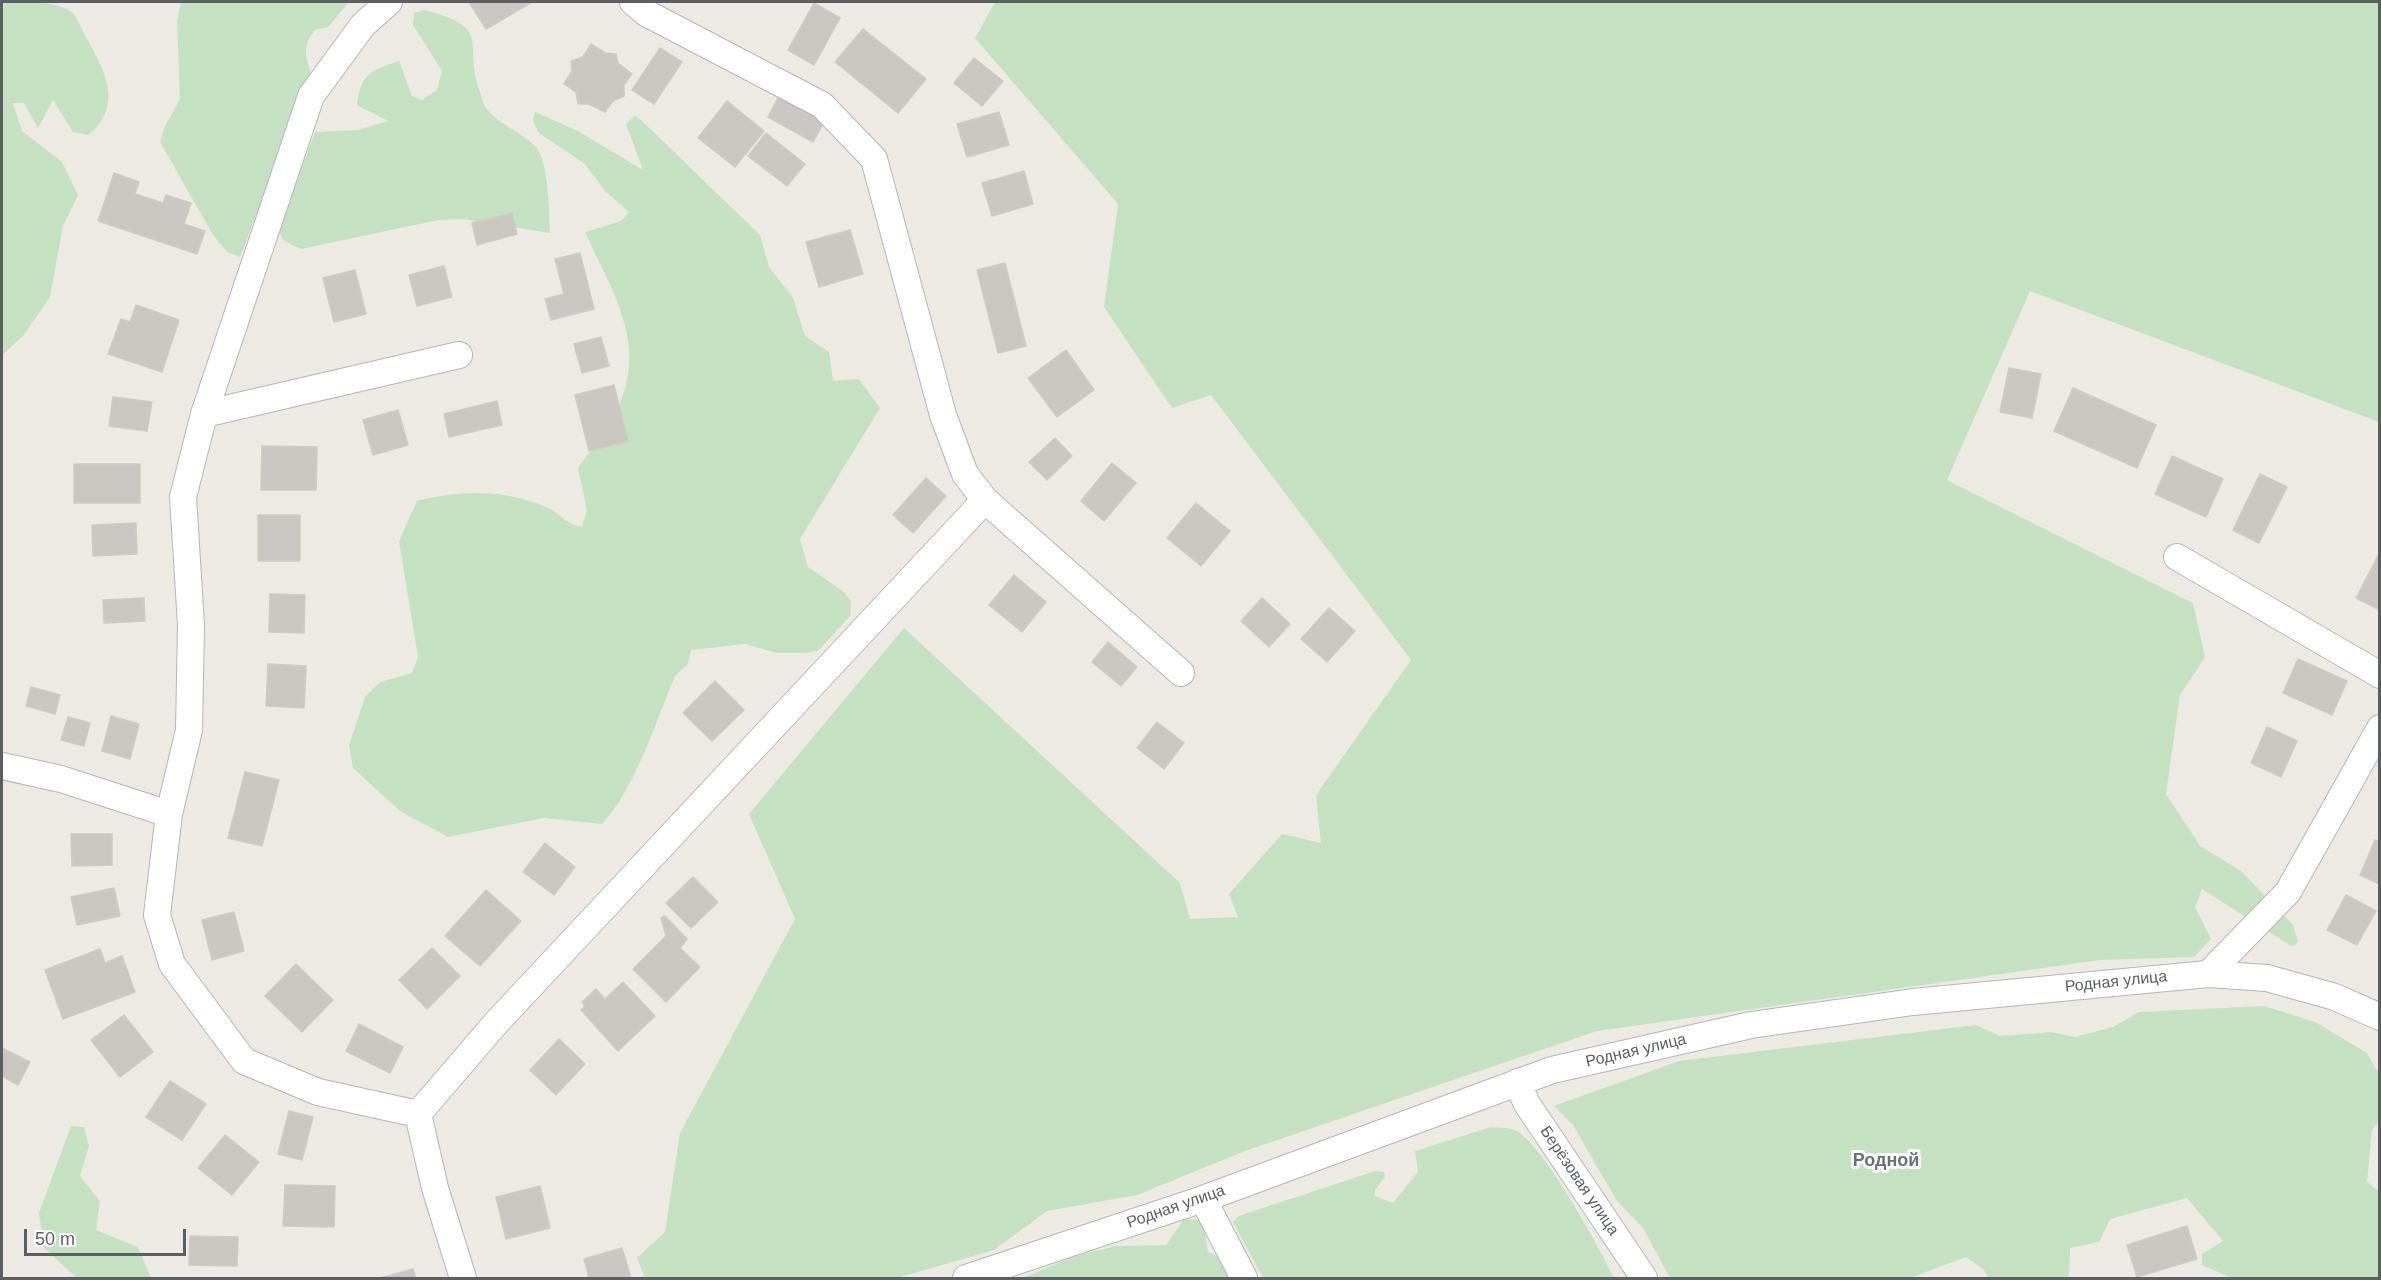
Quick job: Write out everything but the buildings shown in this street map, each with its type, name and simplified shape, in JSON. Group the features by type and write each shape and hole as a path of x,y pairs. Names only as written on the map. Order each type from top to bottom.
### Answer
{"street":[{"path":"389,2 363,25 311,96 204,414 183,497 191,625 189,730 169,813 157,915 172,964 244,1061 318,1092 418,1114"},
{"path":"633,2 646,13 822,105 874,159 943,415 965,474 985,500 1181,673"},
{"path":"204,414 459,355"},
{"path":"418,1114 496,1023 985,500"},
{"path":"2177,557 2379,675"},
{"path":"2208,974 2288,892 2379,728"},
{"path":"2,766 61,779 169,813"},
{"name":"Родная улица","path":"966,1278 1203,1199 1552,1070 1751,1025 1913,1002 2208,974 2267,978 2335,997 2379,1017"},
{"name":"Родная улица","path":"2335,997 2379,1025"},
{"name":"Берёзовая улица","path":"1517,1082 1527,1104 1644,1278"},
{"path":"418,1114 435,1188 463,1278"},
{"path":"1203,1199 1244,1278"}],"green space":[{"path":"2,2 44,3 72,12 105,75 108,100 106,112 89,135 73,132 53,100 38,128 24,103 13,103 22,131 62,162 78,195 63,226 50,297 23,336 2,355"},
{"path":"181,2 349,2 328,27 315,30 308,41 306,56 311,73 240,257 227,252 213,235 160,142 165,126 180,99 177,21"},
{"path":"995,2 2379,2 2379,422 2030,291 1947,480 2193,603 2205,657 2180,695 2166,794 2200,846 2241,871 2293,925 2298,941 2291,946 2202,889 2195,907 2211,939 2194,957 2100,960 1597,1031 1245,1151 1137,1195 1047,1211 994,1250 897,1278 645,1278 637,1258 665,1232 680,1133 795,919 749,814 904,628 1180,883 1190,919 1238,917 1229,894 1282,834 1321,843 1316,795 1411,660 1211,395 1172,408 1104,307 1118,204 975,38"},
{"path":"424,10 460,23 468,31 472,39 475,75 486,107 497,119 529,140 539,152 543,161 547,186 550,233 463,219 438,220 301,249 284,241 278,231 315,132 358,130 388,121 357,105 361,86 369,74 399,61 412,96 421,100 437,90 442,71 413,25 414,13"},
{"path":"535,112 578,131 643,170 626,124 635,116 642,121 760,235 769,267 793,298 805,336 829,352 833,381 859,379 880,408 800,539 808,567 844,592 851,601 850,616 819,650 806,653 777,653 745,644 691,650 688,664 675,676 635,773 614,809 602,824 544,818 448,837 400,811 353,768 349,745 365,697 380,682 412,673 418,657 399,541 417,501 466,493 498,494 530,501 551,509 571,523 582,527 587,510 578,468 604,433 617,410 626,386 629,363 628,341 623,319 585,232 621,221 629,212 604,190 585,164 539,133 533,121"},
{"path":"2264,1006 2315,1022 2367,1053 2379,1074 2380,1119 2372,1130 2367,1182 2379,1192 2379,1278 2232,1278 2202,1265 2202,1254 2223,1241 2187,1198 2110,1219 2099,1242 2070,1248 2069,1278 1989,1278 1983,1269 1966,1257 1910,1278 1670,1278 1643,1228 1617,1201 1573,1125 1554,1106 1679,1061 1976,1025 2000,1036 2051,1032 2075,1037 2113,1027 2139,1012"},
{"path":"71,1126 84,1127 89,1146 80,1176 100,1201 96,1230 138,1247 151,1278 77,1278 44,1248 39,1213"},
{"path":"1491,1127 1515,1130 1542,1157 1570,1199 1614,1278 1263,1278 1233,1222 1239,1216 1375,1171 1384,1172 1385,1177 1375,1190 1375,1196 1393,1203 1418,1172 1415,1151"},
{"path":"1184,1219 1203,1220 1208,1252 1221,1258 1228,1278 1023,1278 1072,1257 1116,1246 1166,1245"}],"district":[{"name":"Родной","path":"1886,1161"}]}
